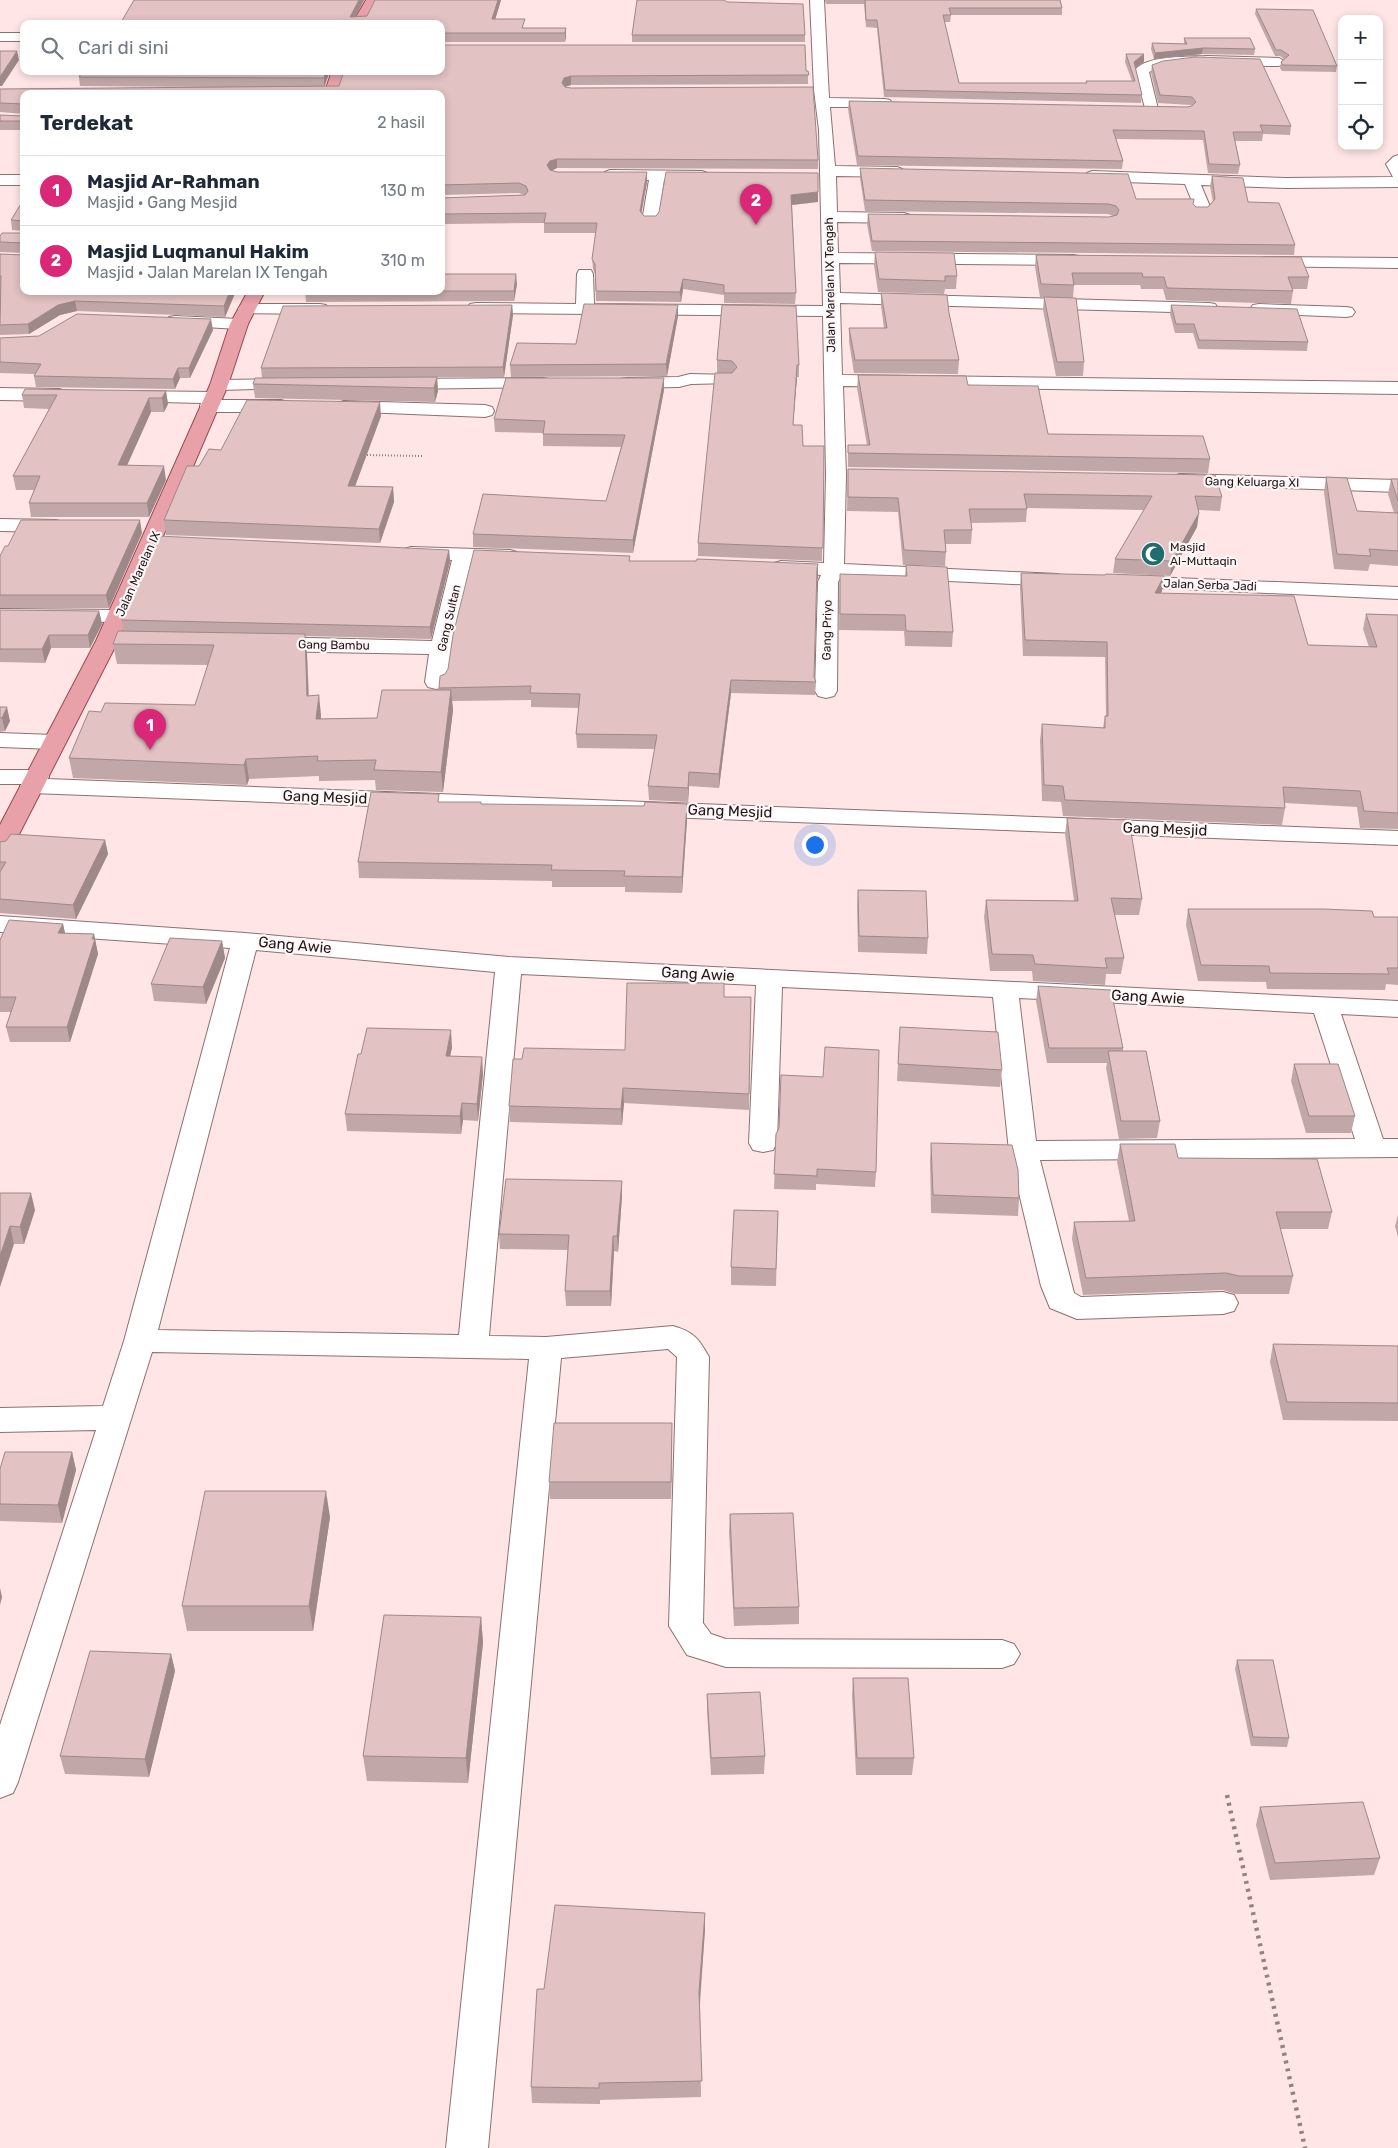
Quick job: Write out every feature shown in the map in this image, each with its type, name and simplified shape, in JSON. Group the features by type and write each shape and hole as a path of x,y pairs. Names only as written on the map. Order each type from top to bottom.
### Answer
{"main road":[{"path":"361,20 373,0"},
{"path":"332,90 338,75"},
{"name":"Jalan Marelan IX","path":"0,848 54,742 117,641 118,616 156,534 214,396 243,316 255,295"}],"street":[{"name":"Jalan Marelan IX Tengah","path":"814,3 818,94 826,130 828,174 836,475 834,570"},
{"path":"0,37 20,37"},
{"path":"1168,110 1146,109 1142,70 1150,64 1187,61 1279,62"},
{"path":"818,94 902,104"},
{"path":"1398,160 1394,164 1398,174"},
{"path":"809,176 917,172"},
{"path":"597,175 714,176"},
{"path":"650,221 657,176"},
{"path":"1074,176 1286,183 1398,182"},
{"path":"1191,179 1203,209 1201,213"},
{"path":"0,180 20,180"},
{"path":"828,217 921,218"},
{"path":"829,258 1090,260"},
{"path":"1249,262 1398,263"},
{"path":"585,274 585,308"},
{"path":"460,308 830,305 1346,312"},
{"path":"163,321 334,309"},
{"path":"609,384 667,383 690,379 726,379"},
{"path":"832,380 1398,388"},
{"path":"214,396 308,384"},
{"path":"386,384 561,384"},
{"path":"0,394 77,396"},
{"path":"116,396 214,396 297,406"},
{"path":"327,407 485,411"},
{"path":"836,475 855,475"},
{"name":"Gang Keluarga XI","path":"1162,480 1398,486"},
{"path":"0,526 77,526"},
{"path":"396,552 532,557"},
{"name":"Gang Sultan","path":"436,682 441,648 464,555"},
{"path":"765,566 1073,580"},
{"name":"Gang Priyo","path":"826,691 828,582 834,570"},
{"name":"Jalan Serba Jadi","path":"1103,581 1398,593"},
{"path":"0,615 118,616"},
{"name":"Gang Bambu","path":"245,644 441,648"},
{"path":"0,740 54,742"},
{"name":"Gang Mesjid","path":"0,777 35,782 1398,838"},
{"name":"Gang Awie","path":"0,924 245,941 509,965 1398,1009"},
{"path":"0,1782 140,1341 245,941"},
{"path":"473,1346 509,965"},
{"path":"762,1143 769,978"},
{"path":"1005,990 1023,1151 1061,1300 1077,1308 1223,1303"},
{"path":"1023,1151 1385,1149 1324,1006"},
{"path":"140,1341 546,1348 673,1337 687,1346 693,1357 686,1626 699,1645 726,1653 1002,1654"},
{"path":"467,2148 546,1348"},
{"path":"0,1420 116,1418"}],"path":[{"path":"355,455 423,456"},
{"path":"1227,1795 1304,2148"}],"building":[{"path":"134,0 359,0 350,17 367,16 375,0 498,0 492,19 525,19 522,28 566,28 565,33 445,33 445,20 122,20"},
{"path":"637,0 724,0 727,2 803,4 805,35 632,35"},
{"path":"865,0 1060,0 1062,8 949,8 951,15 943,15 959,83 1135,81 1126,54 1144,54 1134,62 1142,95 885,90 877,20 866,20"},
{"path":"1256,9 1313,10 1337,66 1283,65 1281,62 1289,55 1281,50 1276,50"},
{"path":"1184,38 1250,38 1255,49 1203,48 1155,53 1152,43 1187,44"},
{"path":"445,45 805,45 806,71 808,71 809,75 571,76 564,78 562,83 565,87 571,88 813,87 818,160 557,159 550,161 547,165 550,170 557,172 647,172 640,211 644,216 656,216 659,212 666,172 818,173 818,192 791,195 796,293 724,293 724,285 683,279 680,292 596,291 595,264 592,259 597,223 544,223 546,213 445,214 445,198 525,195 528,191 526,186 519,183 445,185 445,90 20,90 20,104 0,103 0,89 339,86 343,75 445,75"},
{"path":"0,51 17,51 0,77"},
{"path":"1195,57 1260,59 1291,126 1260,125 1263,132 1233,132 1240,165 1209,164 1204,131 1113,130 1123,161 858,156 849,101 1187,107 1192,106 1196,102 1192,97 1160,95 1152,65 1163,61"},
{"path":"80,75 325,75 324,78 79,77"},
{"path":"0,115 20,116 20,121 0,121"},
{"path":"860,168 1128,174 1136,199 1194,199 1193,204 1196,207 1208,207 1215,199 1212,176 1243,178 1248,202 1279,203 1295,245 872,241 868,214 1109,217 1117,215 1119,210 1116,206 1109,204 865,200"},
{"path":"20,205 20,221 11,220"},
{"path":"2,233 20,233 20,243 0,242"},
{"path":"875,252 954,253 957,276 945,276 945,281 879,279"},
{"path":"0,254 20,255 20,295 228,295 224,306 75,301 58,305 28,324 0,325"},
{"path":"1036,255 1301,257 1309,277 1288,277 1293,291 1167,288 1164,277 1143,277 1142,273 1072,273 1074,285 1041,284"},
{"path":"445,274 516,274 514,291 445,291"},
{"path":"881,293 947,295 959,360 855,360 849,328 887,328"},
{"path":"1044,297 1076,298 1084,362 1057,362"},
{"path":"584,304 678,305 666,364 510,365 517,343 576,344"},
{"path":"512,305 503,367 261,368 283,306"},
{"path":"722,305 796,306 799,365 797,365 793,425 802,425 803,446 824,446 823,548 698,543 715,373 732,373 737,367 732,361 717,360"},
{"path":"1171,305 1297,309 1308,342 1199,340 1194,324 1176,324"},
{"path":"77,314 211,319 189,368 178,368 173,379 34,376 41,364 0,362 0,338 39,336"},
{"path":"858,375 966,376 968,385 1038,386 1048,434 1203,436 1210,459 848,453 848,445 870,445"},
{"path":"437,377 434,388 253,384 255,378"},
{"path":"506,378 664,378 633,540 473,534 483,494 606,501 625,435 543,434 545,421 494,419"},
{"path":"25,389 166,391 162,398 149,398 118,465 164,466 147,503 29,503 40,476 13,476 57,395 22,395"},
{"path":"247,400 380,402 348,486 393,487 379,529 164,520 187,466 199,466 209,449 221,450"},
{"path":"848,469 1215,475 1222,497 1195,496 1199,513 1172,561 1115,559 1152,496 1024,494 1027,509 969,509 972,530 944,530 946,552 904,550 898,498 848,497"},
{"path":"1326,477 1347,478 1357,511 1398,513 1398,551 1369,549 1371,556 1337,554"},
{"path":"1391,479 1398,479 1398,501"},
{"path":"21,520 140,520 106,595 0,595 0,556 5,546 8,546"},
{"path":"158,536 449,550 430,627 122,620"},
{"path":"474,550 630,556 629,561 696,561 697,559 818,564 814,677 816,682 731,680 719,774 689,772 688,788 648,786 657,735 576,734 580,694 530,693 531,686 439,688 440,676 445,674 448,669 453,635"},
{"path":"906,565 947,567 953,632 906,631 905,615 840,614 840,574 907,576"},
{"path":"1021,573 1164,576 1155,593 1294,596 1308,645 1377,647 1366,614 1398,615 1398,813 1364,811 1360,791 1283,787 1285,808 1065,800 1063,786 1044,785 1042,724 1105,728 1105,716 1108,716 1107,642 1025,640"},
{"path":"0,610 99,611 88,635 49,635 42,649 0,649"},
{"path":"118,631 305,634 307,696 319,695 316,719 377,718 382,690 451,690 441,772 374,770 376,760 317,761 318,756 246,759 244,765 69,758 89,711 101,712 105,703 195,705 214,645 113,644"},
{"path":"0,707 7,707 2,718 0,718"},
{"path":"371,792 439,794 438,802 481,802 481,804 644,806 645,802 687,804 682,877 624,876 625,871 551,870 552,865 358,862"},
{"path":"1067,818 1129,820 1142,899 1111,898 1124,958 1105,958 1107,968 1035,964 1033,955 992,954 986,900 1078,901"},
{"path":"11,834 105,840 73,905 0,899 0,872 6,862 0,862 0,842 6,841"},
{"path":"858,890 926,891 928,938 859,936"},
{"path":"1188,909 1323,909 1372,911 1374,917 1398,917 1398,968 1387,968 1389,974 1270,973 1269,966 1201,965"},
{"path":"9,920 63,924 58,933 94,934 92,939 95,939 67,1027 6,1027 16,997 0,997 0,940"},
{"path":"170,938 222,941 203,987 151,984"},
{"path":"627,983 724,983 724,997 751,997 749,1094 623,1088 621,1109 509,1106 513,1059 522,1059 524,1048 625,1050"},
{"path":"1038,986 1111,990 1123,1048 1049,1048"},
{"path":"900,1027 998,1032 1002,1070 898,1064"},
{"path":"367,1028 451,1030 446,1056 482,1057 477,1104 462,1103 460,1116 345,1114 358,1054 361,1054"},
{"path":"825,1047 879,1050 876,1172 817,1169 817,1176 774,1174 776,1134 779,1128 781,1075 823,1077"},
{"path":"1108,1051 1146,1051 1160,1121 1121,1121"},
{"path":"1294,1064 1338,1064 1355,1116 1309,1116"},
{"path":"931,1143 1012,1145 1018,1170 1019,1198 933,1195"},
{"path":"1120,1144 1175,1144 1178,1158 1317,1159 1332,1212 1276,1212 1293,1276 1239,1276 1226,1273 1086,1278 1074,1222 1135,1221"},
{"path":"506,1179 622,1181 617,1236 613,1236 610,1291 565,1291 569,1235 499,1234"},
{"path":"0,1193 31,1193 20,1227 10,1226 0,1256"},
{"path":"734,1210 778,1211 776,1269 731,1267"},
{"path":"1273,1344 1398,1346 1398,1403 1287,1402"},
{"path":"554,1423 672,1423 671,1482 549,1482"},
{"path":"5,1452 72,1452 58,1505 0,1504 0,1469"},
{"path":"205,1491 326,1491 309,1606 182,1606"},
{"path":"793,1513 799,1607 734,1608 730,1514"},
{"path":"384,1615 481,1617 466,1758 363,1756"},
{"path":"90,1651 171,1654 145,1759 60,1756"},
{"path":"1237,1660 1273,1660 1289,1738 1253,1737"},
{"path":"853,1678 908,1678 914,1758 857,1758"},
{"path":"760,1692 765,1756 711,1758 707,1694"},
{"path":"1363,1802 1380,1858 1275,1863 1260,1807"},
{"path":"555,1905 705,1913 699,1992 702,2081 599,2083 599,2088 531,2087 537,1989 544,1989"}],"place":[{"name":"Masjid Luqmanul Hakim","path":"756,225"},
{"name":"Masjid Al-Muttaqin","path":"1153,554"},
{"name":"Masjid Ar-Rahman","path":"150,750"}]}
